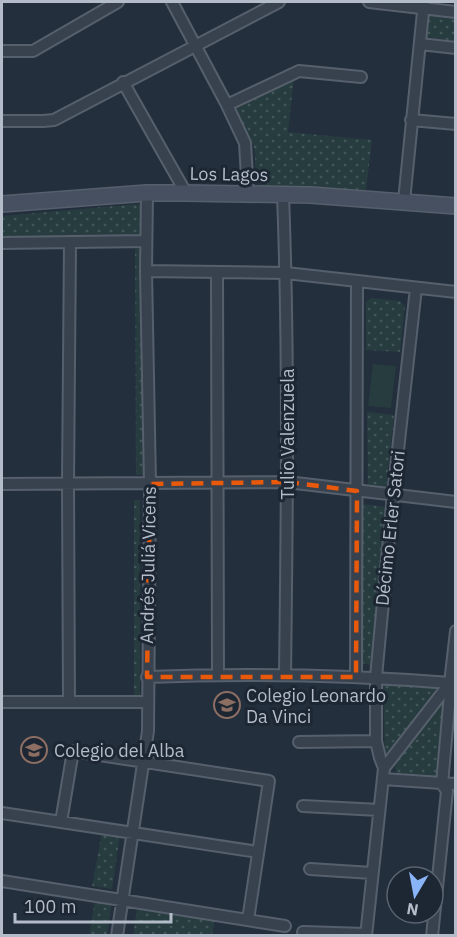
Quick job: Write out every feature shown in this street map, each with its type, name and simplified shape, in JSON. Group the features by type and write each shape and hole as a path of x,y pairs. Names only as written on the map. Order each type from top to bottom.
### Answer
{"main road":[{"name":"Los Lagos","path":"2,204 147,193 186,193 310,195 456,206"}],"street":[{"path":"2,51 33,51 118,2"},
{"path":"172,2 245,143 248,194"},
{"path":"2,121 54,120 195,44 279,2"},
{"path":"369,2 424,5 456,12"},
{"path":"404,201 424,5"},
{"path":"420,44 456,48"},
{"path":"227,105 299,71 361,77"},
{"path":"123,82 186,193"},
{"path":"411,120 456,124"},
{"name":"Andrés Juliá Vicens","path":"117,936 147,731 150,484 146,271 147,193"},
{"name":"Tulio Valenzuela","path":"283,194 286,273 287,482 285,675"},
{"path":"2,243 146,241"},
{"path":"69,702 70,242"},
{"path":"146,271 286,273 456,292"},
{"path":"217,272 218,674"},
{"path":"356,676 357,281"},
{"name":"Décimo Erler Satori","path":"383,774 376,741 376,677 416,288"},
{"path":"2,484 287,482 456,502"},
{"path":"432,936 447,791 442,784 456,631"},
{"path":"147,677 218,674 356,676 450,682"},
{"path":"303,932 366,935 383,774 450,682"},
{"path":"2,702 148,702"},
{"path":"300,742 376,741"},
{"path":"61,822 73,751 268,781 248,921"},
{"path":"383,774 442,784 456,784"},
{"path":"303,806 379,810"},
{"path":"2,813 258,852"},
{"path":"310,869 372,873"},
{"path":"2,881 285,926"}],"highlighted area":[{"path":"287,482 357,491 356,677 147,677 150,484"}],"green space":[{"path":"430,12 455,15 455,41 427,37"},
{"path":"294,77 288,132 372,140 366,190 265,187 257,180 255,151 233,107"},
{"path":"140,205 140,236 2,239 2,216"},
{"path":"135,249 142,249 143,475 136,475"},
{"path":"371,298 400,301 405,306 400,352 366,350 366,302"},
{"path":"373,364 396,366 391,408 368,406"},
{"path":"367,412 394,415 386,487 368,485"},
{"path":"134,500 140,500 140,697 134,697"},
{"path":"363,504 386,507 373,665 360,663"},
{"path":"383,682 434,684 436,694 385,758"},
{"path":"447,696 439,778 397,776 394,764"},
{"path":"102,832 120,835 112,889 92,886"},
{"path":"95,900 112,902 107,935 89,936"},
{"path":"137,908 215,919 212,935 133,936"}],"place":[{"name":"Colegio Leonardo Da Vinci","path":"227,705"},
{"name":"Colegio del Alba","path":"34,750"}]}
